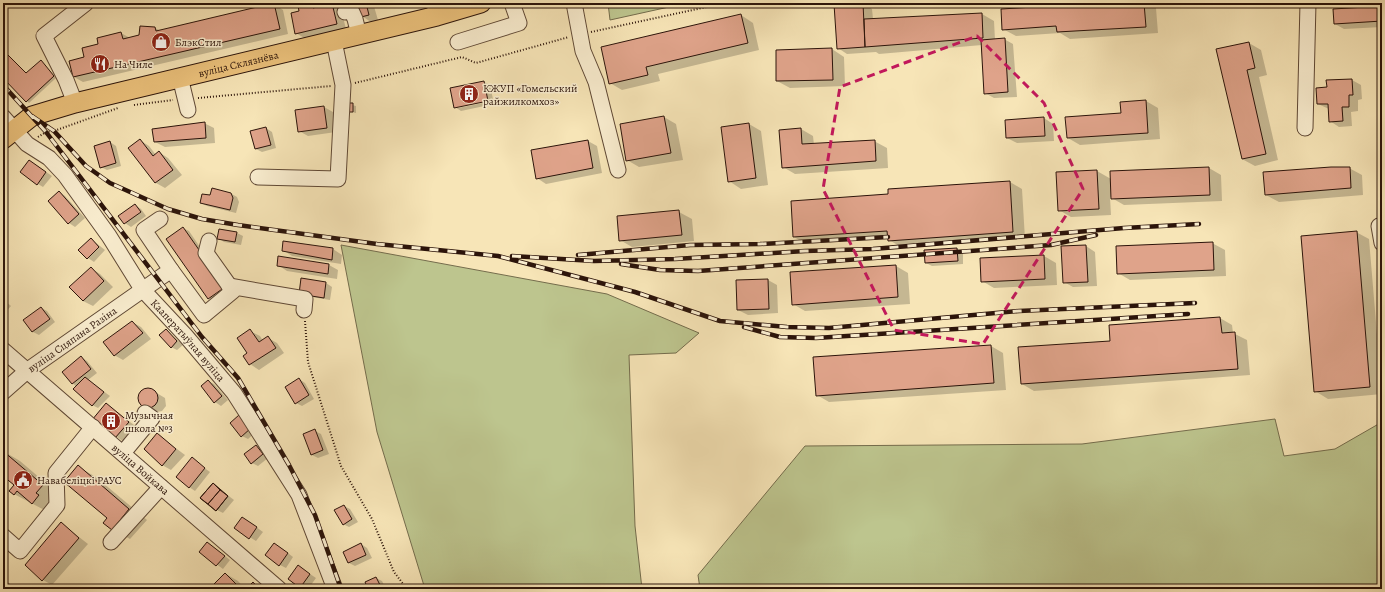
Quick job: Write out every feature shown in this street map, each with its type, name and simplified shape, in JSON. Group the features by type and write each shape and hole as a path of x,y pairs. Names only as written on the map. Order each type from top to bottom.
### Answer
{"main road":[{"name":"вуліца Склязнёва","path":"7,129 32,116 75,103 359,35 435,9 469,5"}],"street":[{"path":"75,103 66,80 44,36 86,3"},
{"path":"458,42 519,23 512,3"},
{"path":"574,3 583,51 596,82 618,170"},
{"path":"1305,128 1308,3"},
{"path":"345,12 351,10 359,35"},
{"path":"258,177 338,180 343,85 334,40"},
{"path":"180,77 186,105"},
{"name":"Кааператыўная вуліца","path":"7,129 49,158 65,175 109,236 142,289 185,335 238,400 299,495 335,589"},
{"path":"160,219 144,230 204,315 234,291 206,253 209,241"},
{"path":"1382,226 1379,226 1382,243"},
{"name":"вуліца Сцяпана Разіна","path":"3,392 28,370 171,270"},
{"path":"229,286 305,299 304,310"},
{"name":"вуліца Войкава","path":"3,350 28,370 279,589"},
{"path":"123,453 152,418 145,413"},
{"path":"3,536 20,551 57,506 56,473 93,427"},
{"path":"111,542 161,487"}],"path":[{"path":"127,105 186,105 343,85 462,57 476,63 579,34 725,3"},
{"path":"27,144 46,132 54,131 119,108"},
{"path":"304,310 308,362 341,466 372,520 394,572 408,589"}],"highlighted area":[{"path":"977,36 1044,103 1083,189 983,344 894,330 823,189 840,87"}],"green space":[{"path":"608,3 687,3 610,20"},
{"path":"341,245 607,294 699,333 676,353 629,355 635,526 642,589 425,589 377,432"},
{"path":"1275,419 1284,456 1335,449 1382,422 1382,589 700,589 698,575 805,446 1082,444"}],"building":[{"name":"БлэкСтил","path":"274,3 280,29 73,77 69,61 84,57 82,48 98,44 97,38 121,32 123,39 139,35 140,26 155,27 156,31"},
{"path":"312,3 313,8 332,3 337,24 295,34 291,13 299,11 298,6"},
{"path":"357,3 366,3 369,15 361,17"},
{"path":"863,3 865,47 837,49 834,4"},
{"path":"1100,3 1144,3 1146,27 1057,32 1056,26 1002,30 1001,9"},
{"path":"1382,6 1382,21 1334,24 1333,9"},
{"path":"982,13 983,38 865,47 864,19"},
{"path":"741,14 748,43 646,67 648,75 609,84 601,47"},
{"path":"1005,38 1008,92 984,94 981,40"},
{"path":"1249,42 1255,68 1247,70 1266,154 1242,159 1216,49"},
{"path":"832,48 833,80 776,81 776,50"},
{"path":"3,50 26,73 41,60 54,76 26,102 3,78"},
{"path":"1352,79 1353,95 1349,95 1349,107 1342,107 1343,121 1329,122 1328,104 1317,104 1316,88 1327,87 1326,80"},
{"name":"КЖУП «Гомельский райжилкомхоз»","path":"484,81 488,101 454,108 450,88"},
{"path":"1146,100 1148,133 1067,138 1065,117 1121,113 1120,102"},
{"path":"346,103 353,103 353,112 346,112"},
{"path":"324,106 327,128 298,132 295,110"},
{"path":"664,116 671,153 626,161 620,124"},
{"path":"1044,117 1045,136 1006,138 1005,120"},
{"path":"205,122 206,138 154,142 152,129"},
{"path":"749,123 756,178 728,182 721,127"},
{"path":"266,127 271,145 255,149 250,131"},
{"path":"801,128 802,144 875,140 876,161 782,168 779,130"},
{"path":"140,139 153,156 159,151 173,170 155,183 128,148"},
{"path":"588,140 593,168 536,179 531,150"},
{"path":"110,141 116,163 100,168 94,146"},
{"path":"29,160 46,172 37,185 20,172"},
{"path":"1209,167 1210,195 1111,199 1110,171"},
{"path":"1350,167 1351,188 1265,195 1263,172"},
{"path":"1097,170 1099,209 1058,211 1056,172"},
{"path":"1010,181 1013,232 888,241 887,231 793,237 791,201 888,194 888,189"},
{"path":"212,188 231,193 233,198 230,210 200,203 202,194 210,195"},
{"path":"59,191 79,214 68,224 48,201"},
{"path":"135,204 141,212 124,224 118,216"},
{"path":"679,210 682,235 619,241 617,216"},
{"path":"183,227 225,287 208,299 166,239"},
{"path":"219,229 237,232 235,242 217,239"},
{"path":"1357,231 1370,387 1314,392 1301,236"},
{"path":"91,238 99,247 87,259 78,250"},
{"path":"283,241 333,248 332,260 282,251"},
{"path":"1213,242 1214,270 1117,274 1116,246"},
{"path":"1086,245 1088,282 1063,283 1061,246"},
{"path":"957,248 958,261 925,263 924,250"},
{"path":"1044,255 1045,279 981,282 980,258"},
{"path":"278,256 329,264 328,274 277,266"},
{"path":"896,265 898,297 792,305 790,272"},
{"path":"91,267 104,281 83,301 69,287"},
{"path":"301,278 326,282 324,298 299,294"},
{"path":"768,279 769,309 737,310 736,280"},
{"path":"41,307 50,319 32,332 23,320"},
{"path":"1220,317 1222,333 1235,332 1238,369 1021,384 1018,347 1110,341 1109,325"},
{"path":"132,321 143,333 114,356 103,342"},
{"path":"166,329 177,341 171,348 159,335"},
{"path":"250,329 259,342 268,336 276,348 249,365 243,356 247,353 237,338"},
{"path":"991,345 994,383 816,396 813,357"},
{"path":"81,356 91,369 72,384 62,372"},
{"path":"85,377 104,392 92,406 73,389"},
{"path":"299,378 309,395 295,404 285,387"},
{"path":"208,380 222,396 214,403 201,386"},
{"path":"148,388 155,391 158,398 155,405 148,408 141,405 138,398 141,391"},
{"name":"Музычная школа №3","path":"106,403 129,422 115,438 92,420"},
{"path":"239,415 251,428 241,437 230,423"},
{"path":"315,429 323,450 311,455 303,434"},
{"path":"157,433 176,449 162,466 144,449"},
{"path":"256,445 263,454 251,464 244,454"},
{"name":"Навабеліцкі РАУС","path":"3,451 43,485 36,493 39,495 32,504 17,491 14,495 9,491 14,485 3,476"},
{"path":"192,457 205,468 189,488 176,477"},
{"path":"78,465 129,509 112,530 103,523 107,518 64,482"},
{"path":"213,483 220,490 208,504 200,498"},
{"path":"213,483 228,496 216,511 200,498"},
{"path":"220,490 228,496 216,511 208,504"},
{"path":"344,505 352,519 343,525 334,510"},
{"path":"242,517 257,527 249,539 234,528"},
{"path":"61,522 79,538 42,581 25,565"},
{"path":"207,542 225,556 216,566 199,552"},
{"path":"274,543 288,553 279,566 265,555"},
{"path":"361,543 366,555 348,563 343,552"},
{"path":"298,565 310,574 300,588 288,579"},
{"path":"225,573 238,586 235,589 209,589"},
{"path":"376,577 382,589 368,589 365,582"},
{"path":"3,582 11,589 3,589"},
{"path":"253,582 259,589 246,589"}],"railway":[{"path":"3,85 46,132 202,337 238,378 289,465 315,515 341,589"},
{"path":"32,116 54,131 86,166 110,183 168,209 202,219 238,225 377,244 498,256 635,292 720,321 787,327 829,328 1019,311 1195,303"},
{"path":"512,256 594,261 675,259 805,251 873,249 1124,228 1199,224"},
{"path":"621,264 660,270 698,271 1051,245 1096,235"},
{"path":"578,255 690,245 760,244 888,237"},
{"path":"744,327 780,337 816,338 1188,314"}],"place":[{"name":"БлэкСтил","path":"161,42"},
{"name":"На Чиле","path":"100,64"},
{"name":"КЖУП «Гомельский райжилкомхоз»","path":"469,94"},
{"name":"Музычная школа №3","path":"111,421"},
{"name":"Навабеліцкі РАУС","path":"23,480"}]}
